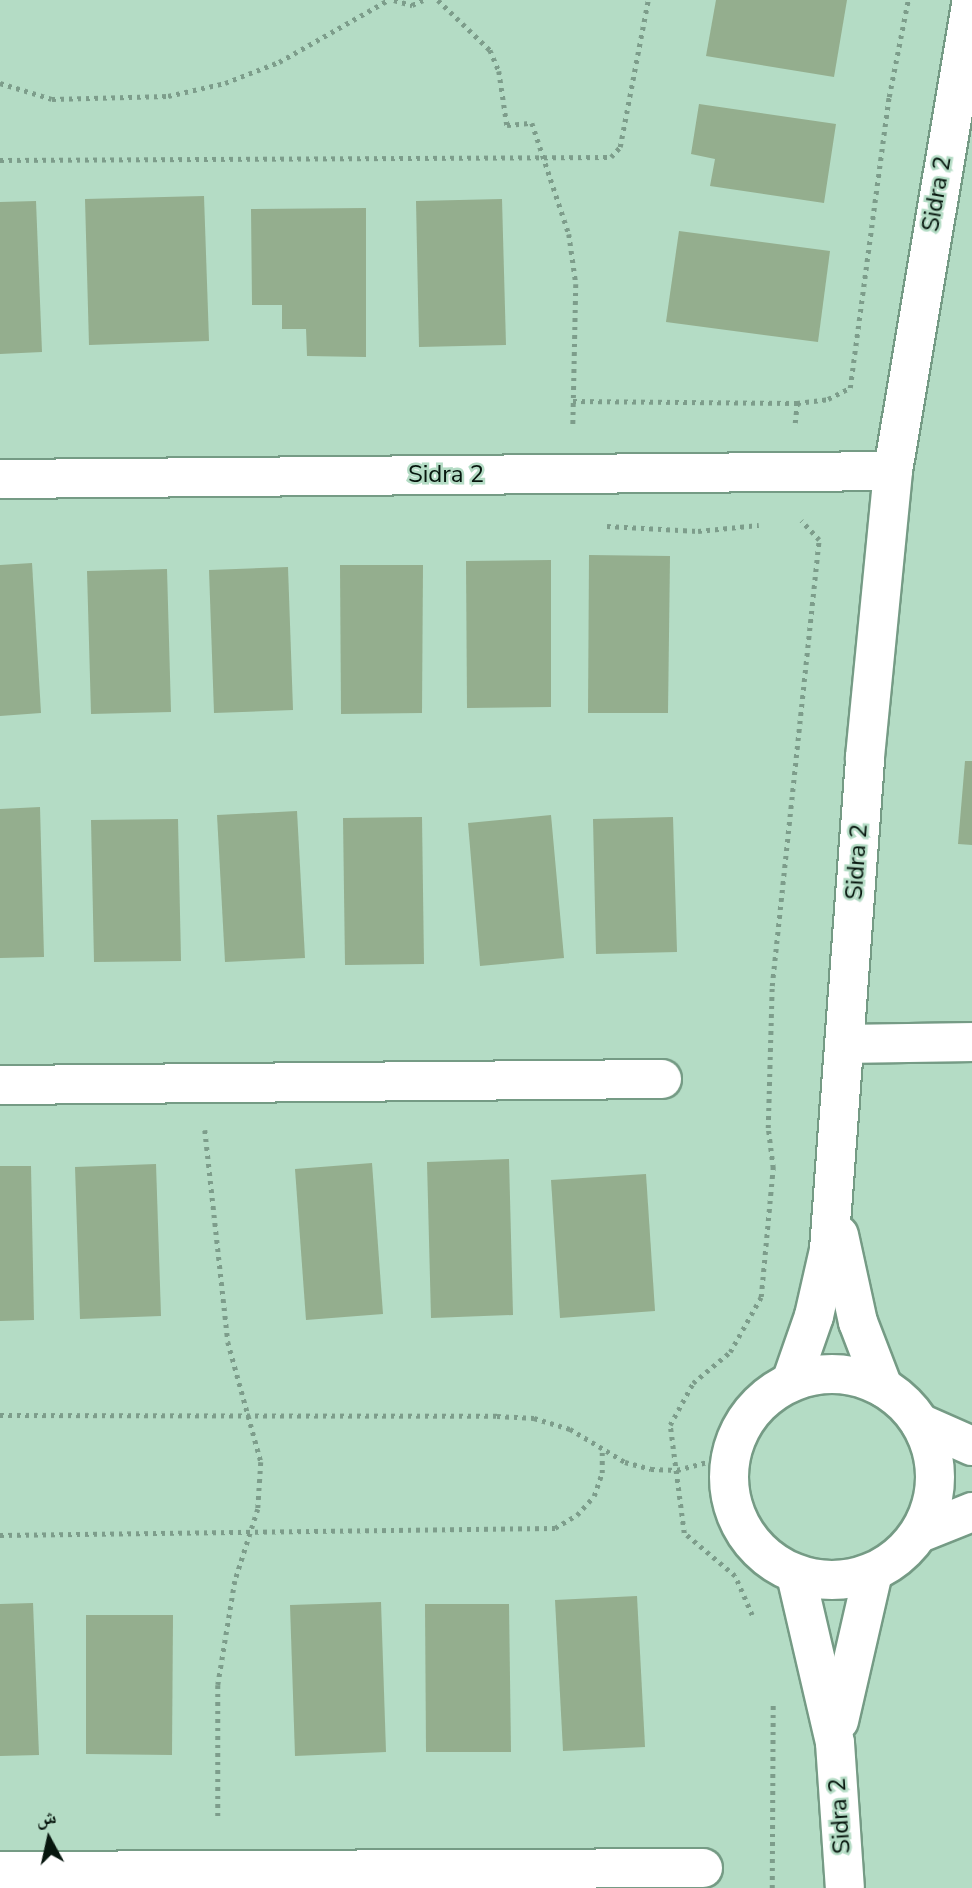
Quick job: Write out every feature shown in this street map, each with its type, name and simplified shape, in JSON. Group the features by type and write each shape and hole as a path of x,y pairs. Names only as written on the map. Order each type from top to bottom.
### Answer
{"street":[{"name":"Sidra 2","path":"834,1184 865,757 893,471 972,0"},
{"name":"Sidra 2","path":"0,479 893,471"},
{"path":"845,1044 972,1042"},
{"path":"0,1085 662,1079"},
{"path":"790,1382 814,1316 829,1250 834,1184"},
{"path":"834,1184 852,1299 883,1387"},
{"path":"920,1423 933,1459 934,1497 920,1533 900,1556 873,1572 835,1580 796,1575 764,1556 741,1527 729,1492 730,1455 752,1412 790,1382 821,1375 853,1376 883,1387 920,1423 972,1446"},
{"path":"920,1533 972,1512"},
{"path":"835,1744 857,1628 873,1572"},
{"path":"796,1575 835,1744"},
{"name":"Sidra 2","path":"835,1744 845,1888"},
{"path":"0,1871 703,1868"}],"path":[{"path":"0,83 52,99 168,96 225,83 279,62 332,36 388,0"},
{"path":"394,0 412,5 423,0"},
{"path":"438,0 490,51 499,71 507,125 533,123 542,159 575,255 572,474"},
{"path":"0,160 611,157 620,148 648,0"},
{"path":"573,401 797,403 828,399 850,388 889,97 908,0"},
{"path":"757,1625 735,1576 684,1533 670,1426 693,1383 730,1352 761,1297 773,1168 768,1128 772,986 819,540 800,520 787,521"},
{"path":"594,526 698,531 762,524"},
{"path":"201,1084 219,1279 247,1418 261,1462 258,1509 249,1531 224,1633 218,1685 218,1871"},
{"path":"0,1415 534,1418 570,1429 625,1462 677,1470 730,1455"},
{"path":"0,1535 555,1528 577,1516 594,1496 602,1473 602,1448"},
{"path":"772,1888 773,1689"}],"building":[{"path":"716,0 847,0 834,77 706,56"},
{"path":"699,104 836,124 824,203 710,186 715,159 691,154"},
{"path":"204,196 209,341 89,345 85,199"},
{"path":"502,199 506,345 419,347 416,201"},
{"path":"36,201 42,352 0,354 0,202"},
{"path":"366,208 366,357 307,356 306,329 282,329 282,305 252,305 251,209"},
{"path":"679,231 830,251 818,342 666,322"},
{"path":"589,555 670,556 668,713 588,713"},
{"path":"551,560 551,707 467,708 466,561"},
{"path":"32,563 41,713 0,716 0,565"},
{"path":"340,565 423,565 422,713 341,714"},
{"path":"288,567 293,710 214,713 209,570"},
{"path":"167,569 171,712 91,714 87,571"},
{"path":"965,761 972,761 972,845 958,844"},
{"path":"40,807 44,957 0,958 0,809"},
{"path":"297,811 305,958 225,962 217,815"},
{"path":"551,815 564,958 480,966 468,823"},
{"path":"422,817 424,964 345,965 343,818"},
{"path":"673,817 677,952 596,954 593,819"},
{"path":"178,819 181,961 94,962 91,820"},
{"path":"509,1159 513,1315 431,1318 427,1162"},
{"path":"372,1163 383,1314 306,1320 295,1169"},
{"path":"156,1164 161,1316 80,1319 75,1167"},
{"path":"0,1166 31,1166 34,1320 0,1321"},
{"path":"646,1174 655,1311 560,1318 551,1180"},
{"path":"637,1596 645,1747 563,1751 555,1600"},
{"path":"381,1602 386,1752 295,1756 290,1605"},
{"path":"33,1603 39,1755 0,1756 0,1604"},
{"path":"425,1604 509,1604 511,1752 426,1752"},
{"path":"86,1615 173,1615 172,1755 86,1754"}]}
